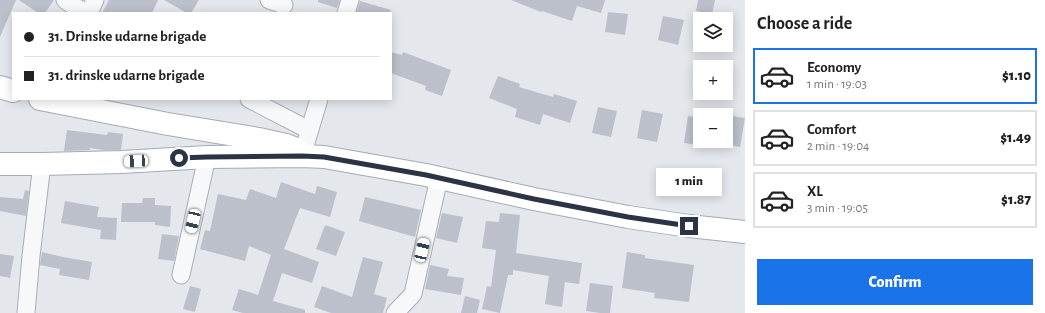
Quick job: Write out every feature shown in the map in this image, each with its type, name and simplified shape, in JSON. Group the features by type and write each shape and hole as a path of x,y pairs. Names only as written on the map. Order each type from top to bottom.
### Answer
{"main road":[{"path":"0,87 12,91"},
{"path":"53,100 168,124 286,145 296,149 302,156"},
{"path":"0,164 122,162 207,157 324,157 438,178 534,199 628,217 745,232"}],"street":[{"path":"65,0 83,12"},
{"path":"89,12 95,0"},
{"path":"346,12 350,0"},
{"path":"251,100 309,130"},
{"path":"302,156 319,100"},
{"path":"181,275 207,157"},
{"path":"26,313 42,164"},
{"path":"395,313 413,294 438,178"}],"building":[{"path":"0,0 16,0 0,37"},
{"path":"19,0 54,0 46,12 37,12"},
{"path":"109,0 158,0 152,12 103,12"},
{"path":"164,0 199,0 192,12 185,12"},
{"path":"318,0 340,0 337,8 318,2"},
{"path":"511,0 605,0 601,13 577,6 572,21 542,11 541,12"},
{"path":"698,0 715,0 712,12 696,11"},
{"path":"360,1 391,10 390,12 356,12"},
{"path":"608,12 628,14 625,35 605,32"},
{"path":"663,16 684,20 678,45 658,40"},
{"path":"392,52 402,55 403,52 451,70 442,96 425,90 426,86 392,73"},
{"path":"498,76 520,84 519,87 553,97 554,94 577,101 570,123 543,114 540,125 515,117 517,109 489,98"},
{"path":"598,107 617,111 611,137 592,133"},
{"path":"642,110 663,114 657,142 637,138"},
{"path":"688,116 693,117 693,144 684,143"},
{"path":"733,116 745,118 740,147 733,146"},
{"path":"67,130 107,135 108,132 123,134 121,150 90,148 90,150 64,151"},
{"path":"281,182 315,194 317,186 337,192 330,217 300,208 284,249 319,262 312,283 282,273 273,301 305,310 305,313 243,313 232,310 239,289 258,295 271,255 249,246 245,261 200,249 205,230 210,231 218,194 246,200 250,189 276,198"},
{"path":"25,190 29,191 26,216 0,211 0,197 23,199"},
{"path":"365,197 421,210 415,237 359,221"},
{"path":"143,198 155,198 155,205 171,206 170,227 155,225 155,222 121,222 122,203 142,203"},
{"path":"65,201 99,207 97,217 117,218 116,240 100,239 101,230 61,223"},
{"path":"442,213 463,217 457,243 436,238"},
{"path":"500,213 520,215 516,253 582,263 579,284 565,282 562,307 545,304 549,276 513,270 513,275 508,275 500,313 482,309 487,286 491,287 496,250 482,248 486,221 499,222"},
{"path":"325,225 345,232 336,256 316,249"},
{"path":"162,234 179,236 174,261 158,259"},
{"path":"42,252 92,262 89,280 59,275 60,269 40,265"},
{"path":"627,252 645,255 645,258 694,265 689,302 654,298 655,293 622,288"},
{"path":"0,254 14,256 10,278 0,276"},
{"path":"363,257 383,262 374,294 387,298 383,313 331,313 314,307 322,286 352,297"},
{"path":"430,265 449,269 447,276 464,278 461,295 425,289"},
{"path":"590,283 613,286 610,313 586,311"},
{"path":"190,286 201,289 195,312 183,309"},
{"path":"465,296 480,300 477,313 461,313"}],"route":[{"path":"179,158 324,157 426,175 534,199 628,217 689,226"}]}
